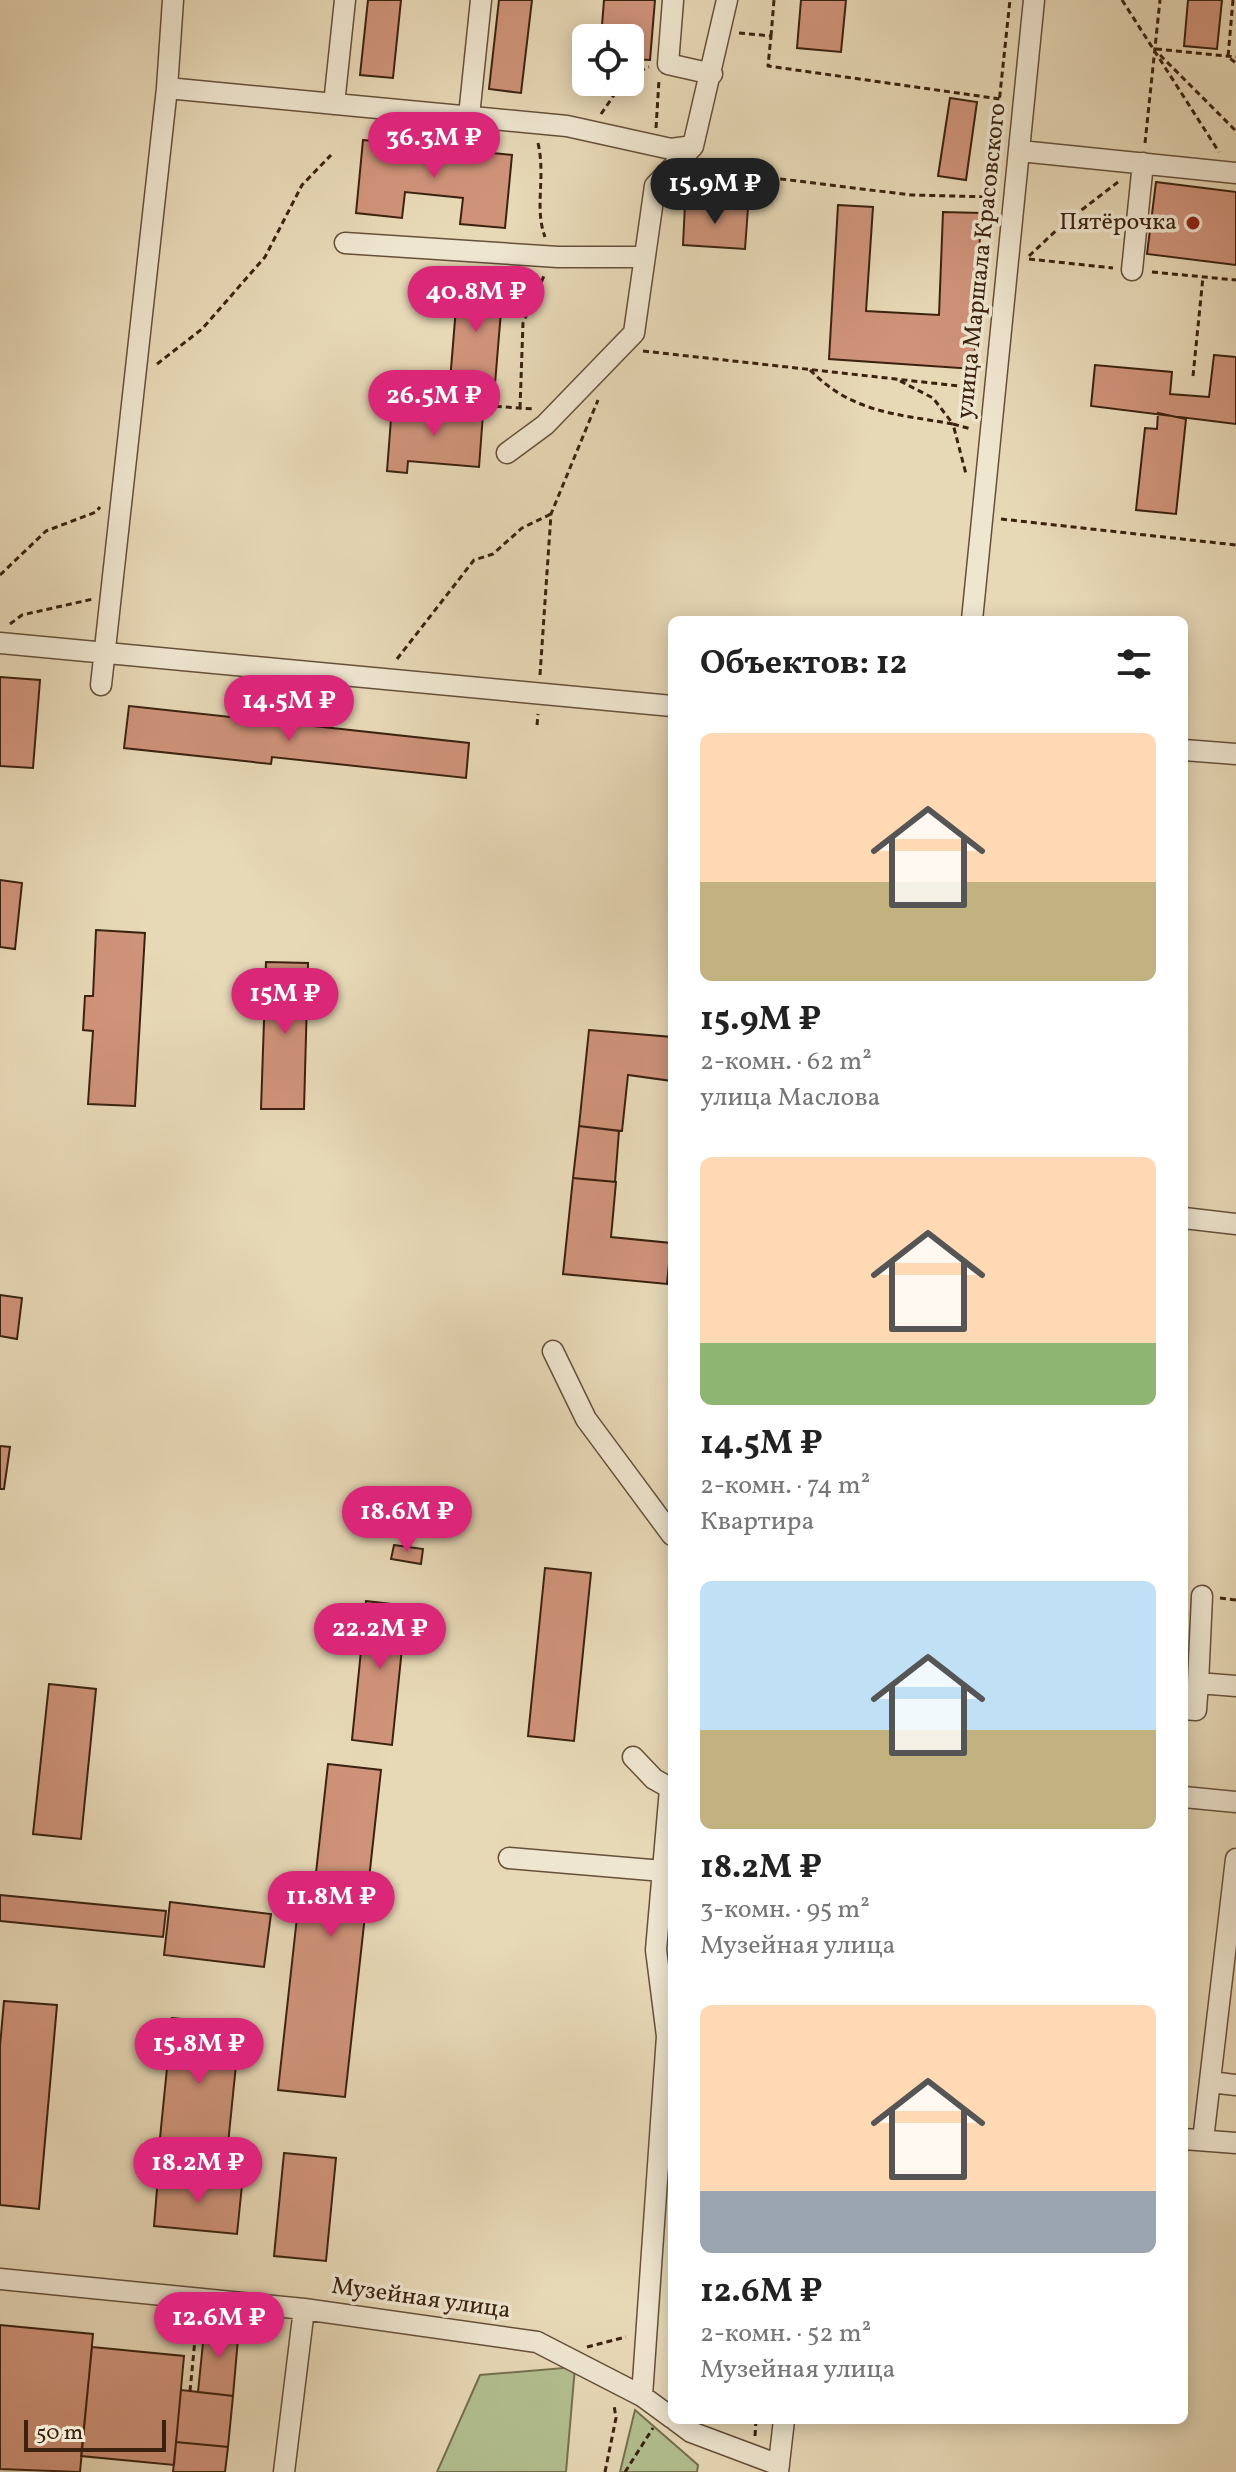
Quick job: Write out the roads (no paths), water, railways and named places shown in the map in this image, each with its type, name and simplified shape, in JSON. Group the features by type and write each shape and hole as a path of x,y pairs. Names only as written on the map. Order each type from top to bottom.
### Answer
{"street":[{"path":"101,685 167,88 173,0"},
{"path":"334,104 345,0"},
{"path":"469,116 481,0"},
{"path":"673,0 668,64 712,74"},
{"path":"507,453 545,425 634,333 655,186 693,146 727,0"},
{"name":"улица Маршала Красовского","path":"973,616 991,523 985,494 1034,0"},
{"path":"167,88 469,116 583,130 663,148 693,146"},
{"path":"1020,151 1234,173"},
{"path":"1132,270 1143,166"},
{"path":"345,243 558,257 644,257"},
{"path":"0,643 668,706"},
{"path":"1188,750 1236,754"},
{"path":"1188,1218 1236,1224"},
{"path":"553,1351 586,1419 668,1530"},
{"path":"1188,1709 1196,1710 1202,1596"},
{"path":"1198,1683 1236,1686"},
{"path":"633,1757 668,1786"},
{"path":"1188,1797 1236,1802"},
{"path":"642,2396 667,2036 656,1950 668,1820"},
{"path":"509,1858 663,1871"},
{"path":"1235,1871 1210,2082 1193,2140 1236,2143"},
{"path":"1210,2082 1236,2085"},
{"name":"Музейная улица","path":"0,2279 304,2309 537,2342 642,2396 668,2415"},
{"path":"284,2472 304,2309"},
{"name":"Музейная улица","path":"680,2424 691,2432 779,2469"},
{"path":"779,2469 784,2424"}],"place":[{"name":"Пятёрочка","path":"1193,223"}]}
